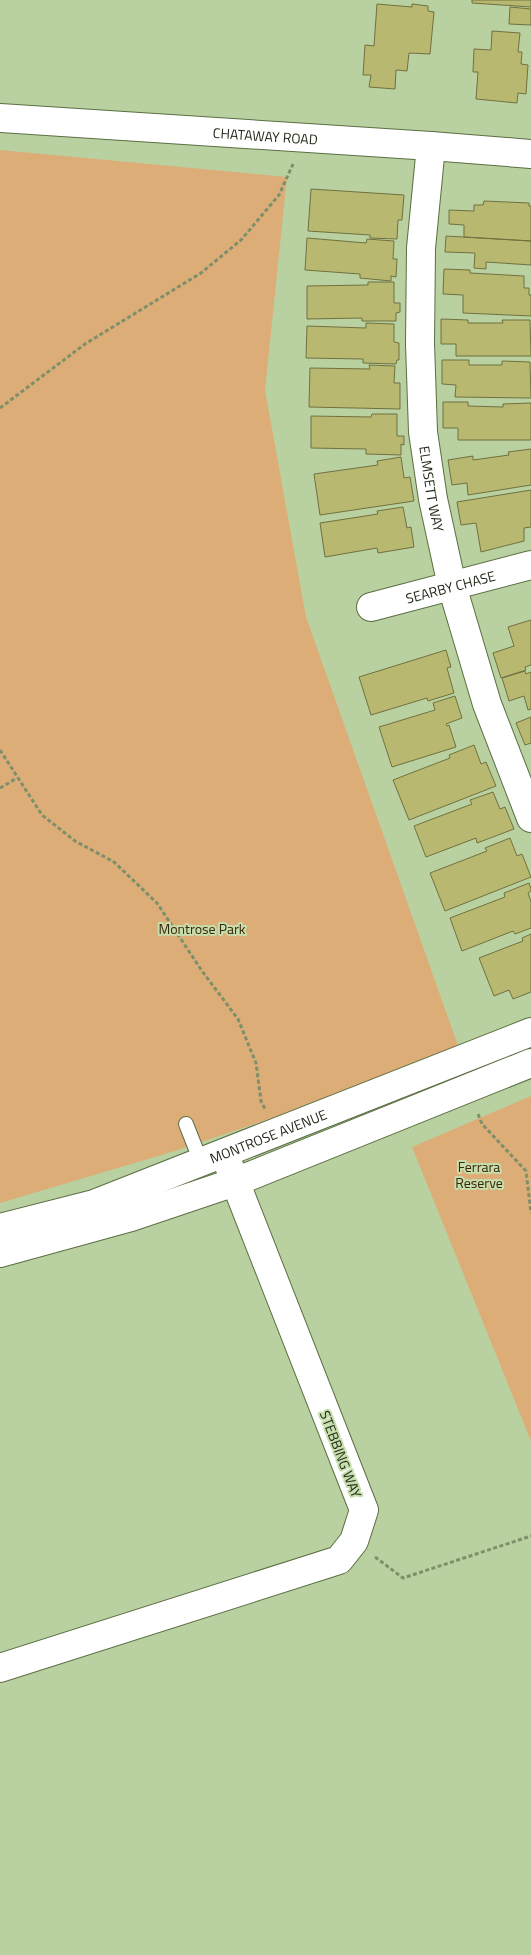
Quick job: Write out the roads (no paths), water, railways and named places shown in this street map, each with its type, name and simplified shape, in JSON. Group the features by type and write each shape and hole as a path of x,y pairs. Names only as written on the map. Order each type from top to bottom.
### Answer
{"street":[{"name":"CHATAWAY ROAD","path":"0,118 531,154"},
{"name":"ELMSETT WAY","path":"431,146 421,248 420,344 423,432 433,499 452,586 487,704 531,818"},
{"name":"SEARBY CHASE","path":"371,607 531,565"},
{"name":"MONTROSE AVENUE","path":"0,1228 94,1204 531,1032"},
{"path":"0,1253 103,1225 235,1182 531,1063"},
{"name":"STEBBING WAY","path":"0,1668 339,1560 354,1541 364,1510 235,1182 212,1158"}],"lane":[{"path":"186,1124 212,1158"}],"park label":[{"name":"Montrose Park","path":"202,928"},
{"name":"Ferrara Reserve","path":"479,1174"}]}
